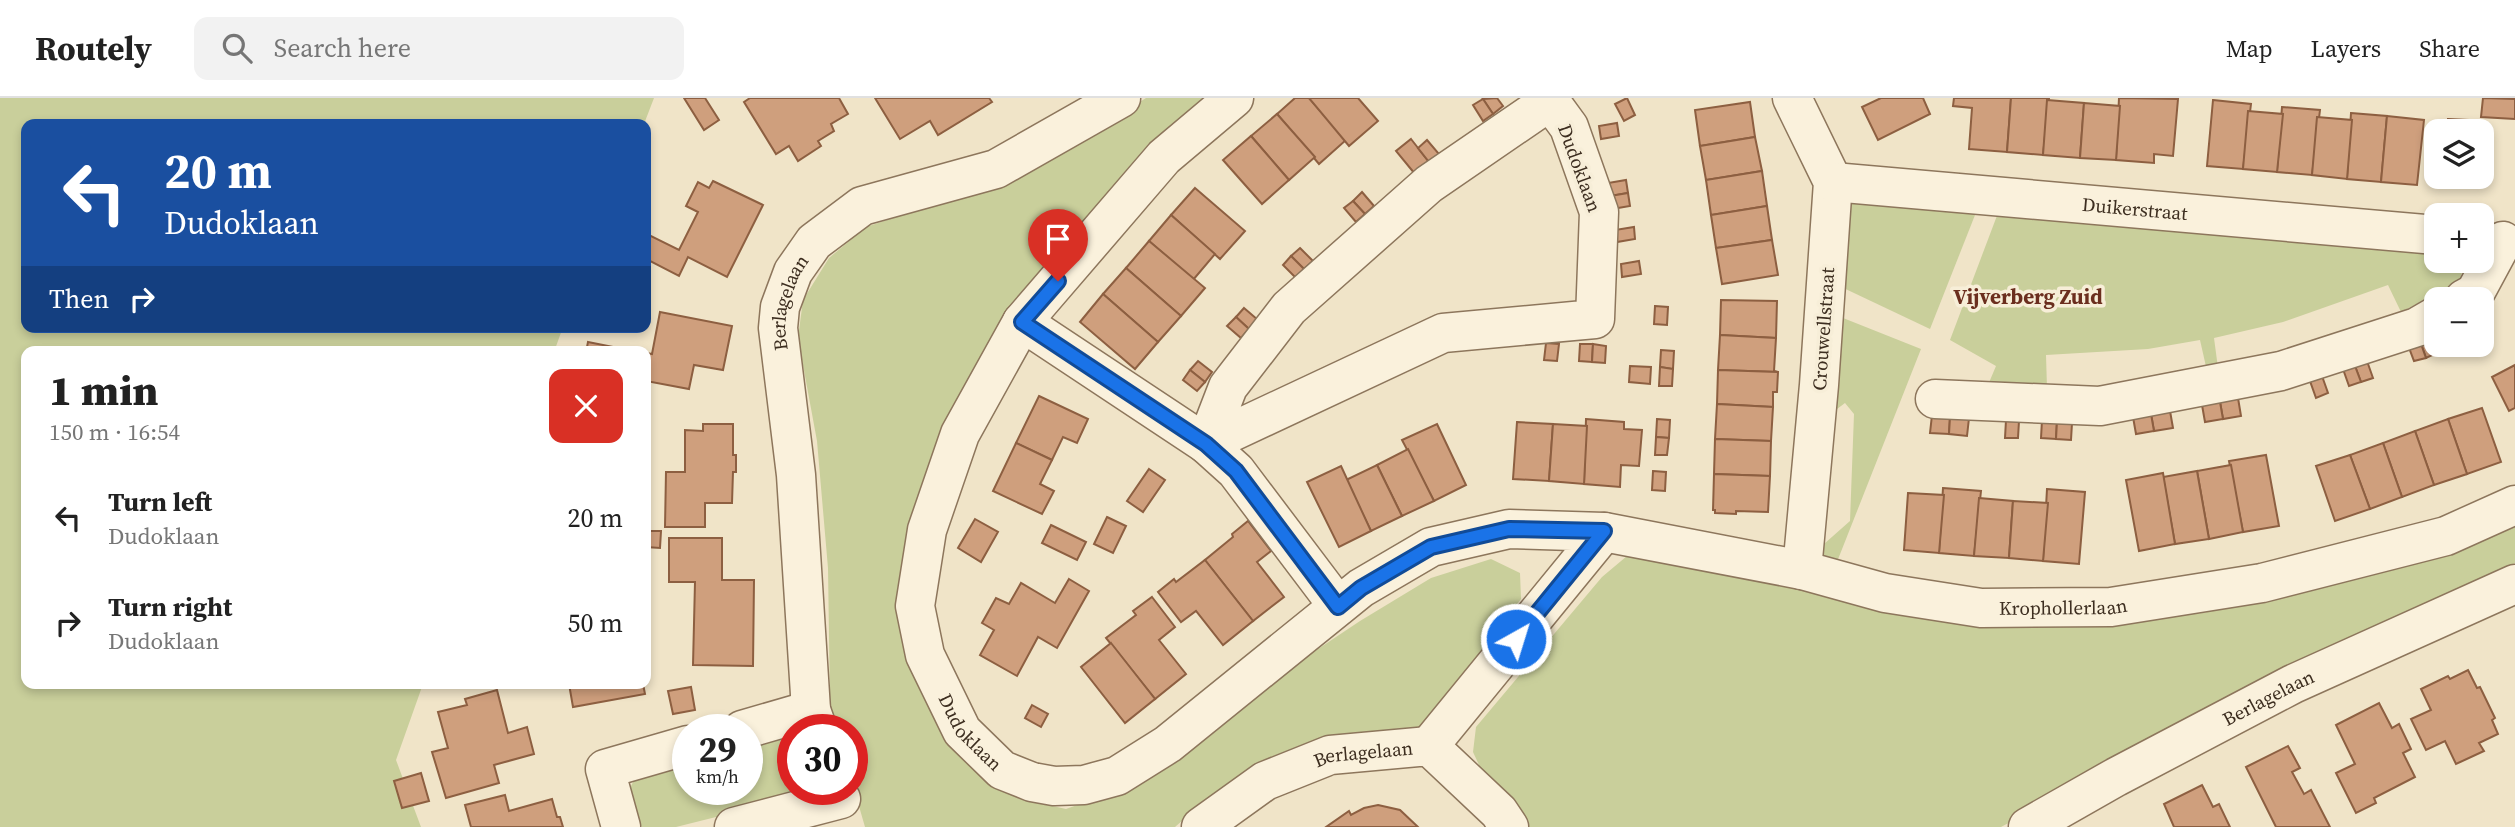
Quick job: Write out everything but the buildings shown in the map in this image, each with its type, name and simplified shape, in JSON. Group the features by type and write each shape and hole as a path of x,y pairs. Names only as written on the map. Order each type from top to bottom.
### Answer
{"street":[{"name":"Berlagelaan","path":"815,714 796,475 778,328 780,307 793,272 814,242 862,206 996,169 1121,98"},
{"name":"Dudoklaan","path":"1234,98 1164,157 1022,322 960,434 927,530 915,606 925,655 962,731 1002,770 1032,782 1054,786 1084,785 1117,776 1168,744 1361,588 1431,547 1509,529 1604,531"},
{"name":"Crouwellstraat","path":"1792,98 1833,182 1819,385 1802,570"},
{"name":"Dudoklaan","path":"1550,101 1569,127 1599,212 1595,319 1443,333 1206,444 1228,387 1289,308 1429,184 1550,101"},
{"name":"Duikerstraat","path":"1833,182 2424,233"},
{"path":"2478,287 2500,240"},
{"path":"1022,322 1206,444 1236,471 1338,607"},
{"path":"1935,399 2100,406 2281,371 2424,323"},
{"name":"Krophollerlaan","path":"1604,531 1802,570 1885,593 1981,608 2111,607 2262,583 2446,536 2515,505"},
{"path":"1429,746 1604,531"},
{"name":"Berlagelaan","path":"2028,827 2116,777 2293,684 2515,584"},
{"name":"Berlagelaan","path":"1201,827 1265,781 1330,755 1429,746 1499,812 1509,827"},
{"path":"621,827 605,769 672,750"},
{"path":"734,827 842,805"}],"green space":[{"path":"0,98 654,98 646,119 21,119 21,333 561,333 556,346 21,346 21,689 421,689 396,760 421,827 0,827"},
{"path":"1146,98 1213,98 1014,318 904,589 968,757 1017,798 1066,809 1145,781 1209,737 1288,669 1431,578 1491,559 1520,573 1521,599 1423,726 1409,734 1183,820 1175,827 865,827 859,805 868,805 868,714 833,714 830,703 828,568 817,441 798,338 803,300 829,258 866,227 917,210 1078,142"},
{"path":"1843,200 1977,210 1930,329 1835,284"},
{"path":"1998,213 2424,251 2424,273 2462,273 2459,282 2449,287 2424,287 2424,300 2401,312 2388,285 2283,322 2214,338 2218,368 2207,371 2200,340 2148,349 2046,355 2047,388 1988,385 1996,366 1950,340"},
{"path":"1833,314 1921,349 1833,572 1823,556 1824,544 1850,521 1854,414 1845,403 1833,412"},
{"path":"2515,521 2515,563 2362,634 2001,827 1528,827 1485,778 1473,752 1476,727 1602,577 1627,556 1664,557 1971,625 2068,627 2203,613 2340,583"},
{"path":"777,738 777,802 676,827 642,827 637,821 629,799 629,792 636,778 643,773 672,765 672,805 763,805 763,742"}],"district":[{"name":"Vijverberg Zuid","path":"2028,296"}],"route":[{"path":"1058,281 1022,322 1206,444 1236,471 1338,607 1361,588 1431,547 1509,529 1604,531 1516,639"}]}
